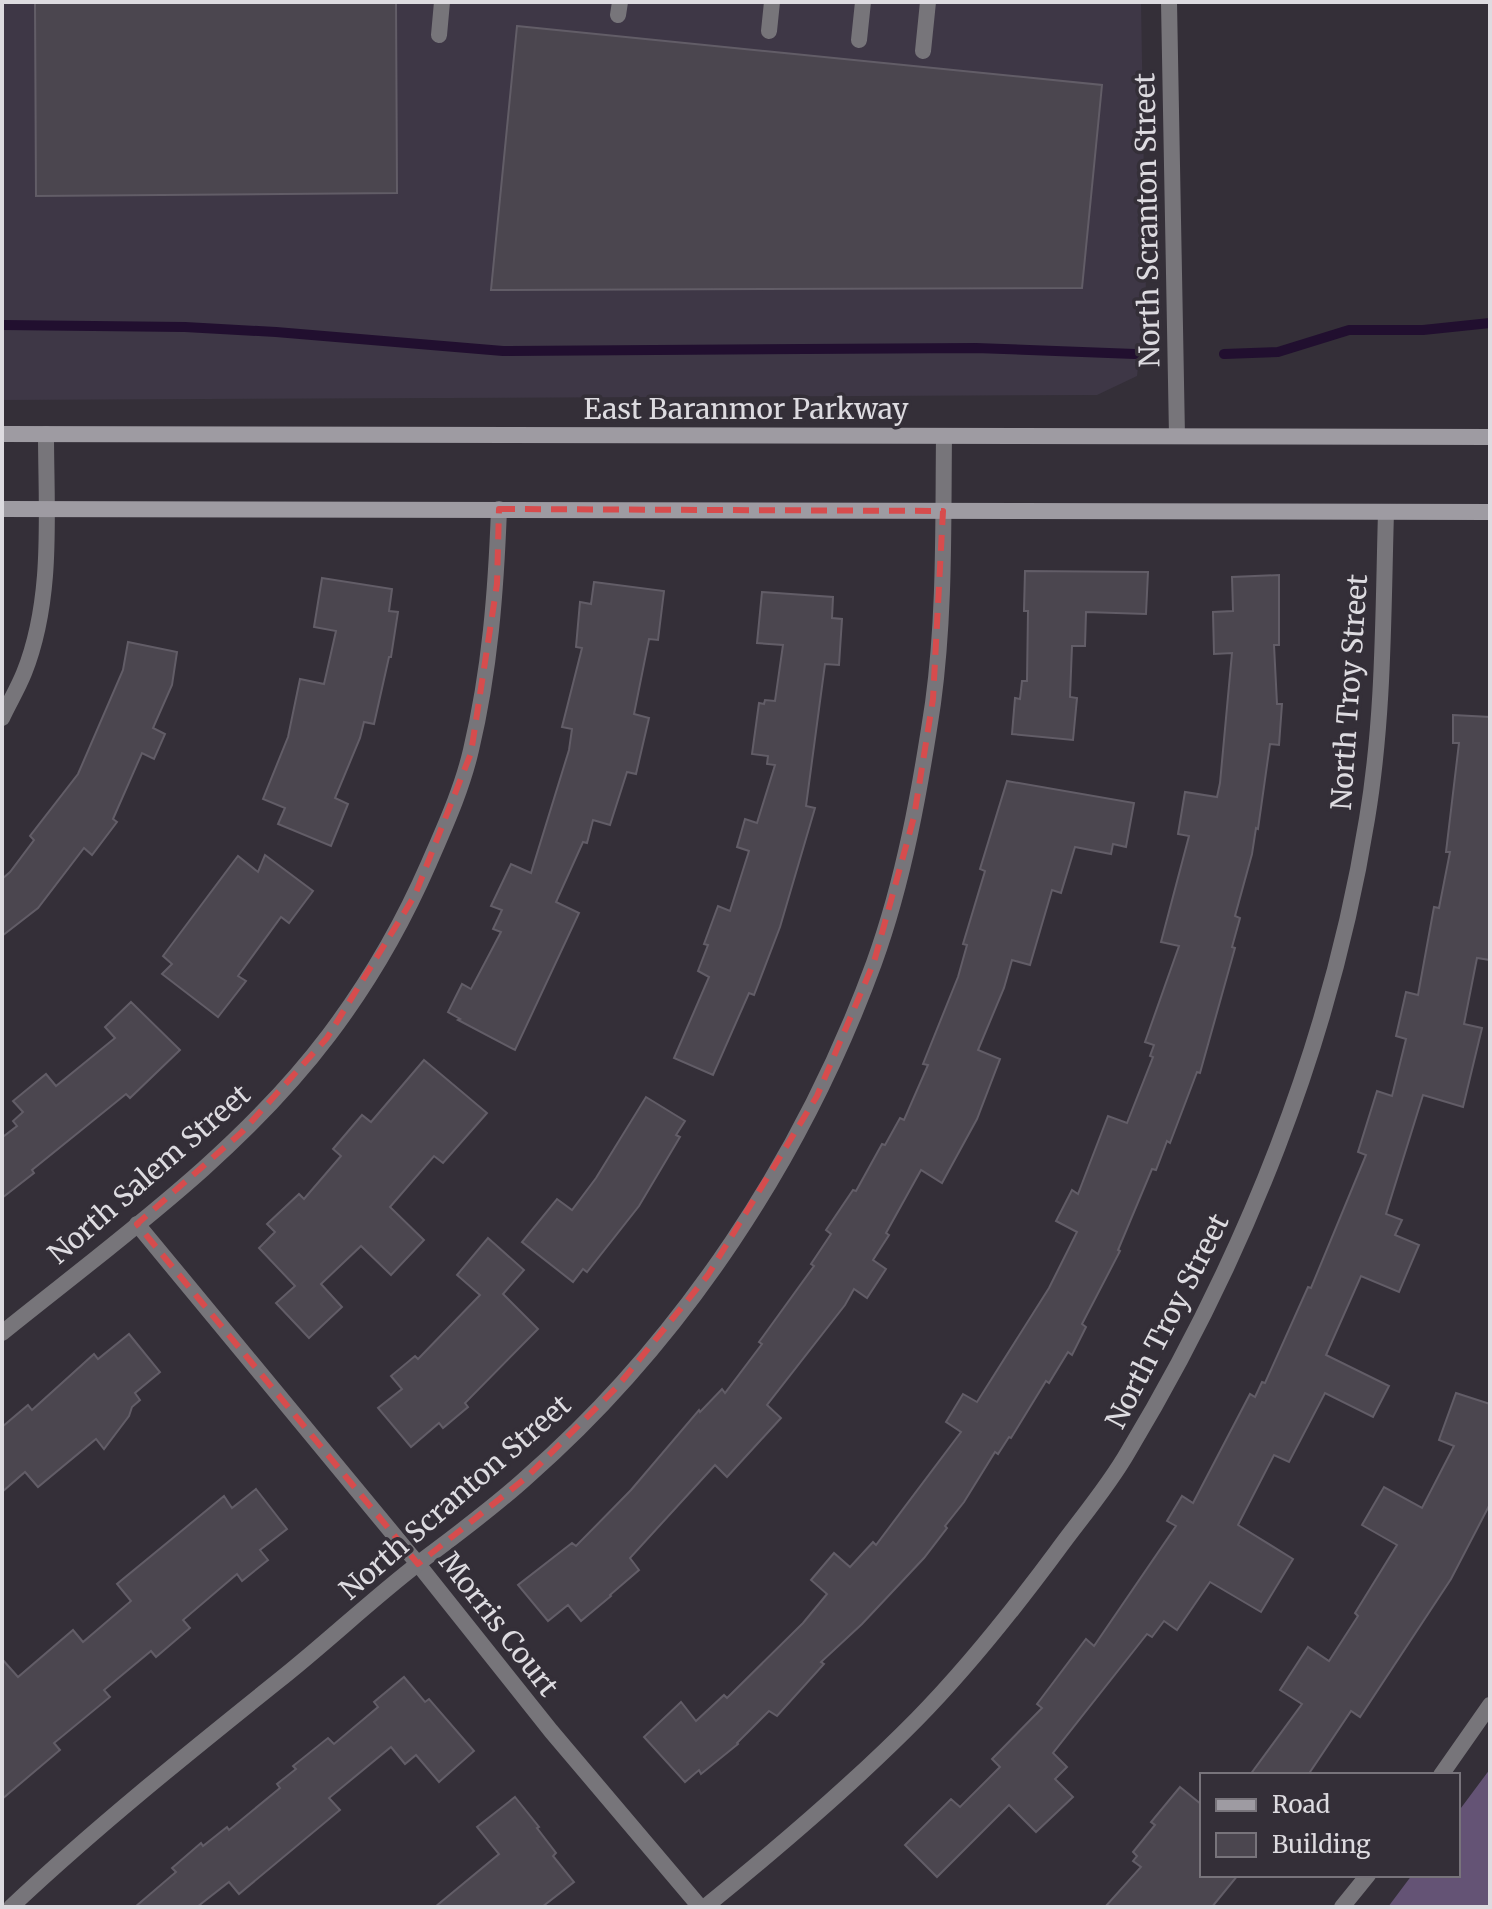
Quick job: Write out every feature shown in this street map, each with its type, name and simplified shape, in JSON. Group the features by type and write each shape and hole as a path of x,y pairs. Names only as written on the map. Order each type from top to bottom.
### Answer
{"street":[{"path":"439,35 442,2"},
{"path":"769,31 772,2"},
{"path":"859,40 863,2"},
{"path":"923,51 928,2"},
{"name":"North Scranton Street","path":"1169,2 1177,436"},
{"name":"East Baranmor Parkway","path":"2,434 1490,437"},
{"path":"2,718 24,673 35,639 45,580 46,434"},
{"name":"North Scranton Street","path":"11,1907 71,1850 169,1767 450,1541 574,1434 668,1327 724,1251 785,1155 817,1096 874,962 914,817 933,699 940,609 944,436"},
{"path":"2,509 1490,512"},
{"name":"North Salem Street","path":"2,1333 137,1224 242,1132 327,1038 364,987 415,895 453,808 471,753 484,689 497,584 499,509"},
{"name":"North Troy Street","path":"703,1907 779,1847 844,1789 919,1717 993,1634 1127,1455 1221,1284 1266,1179 1300,1081 1328,993 1356,882 1376,754 1386,512"},
{"name":"Morris Court","path":"137,1224 418,1564 551,1731 703,1907"},
{"path":"1442,1773 1490,1705"},
{"path":"1342,1907 1366,1877"}],"highlighted area":[{"path":"499,509 943,511 933,699 914,817 874,962 817,1096 708,1275 617,1387 527,1477 418,1564 137,1224 242,1132 327,1038 415,895 471,753 497,584"}],"shaded area":[{"path":"2,2 1141,2 1146,298 1137,376 1097,395 2,400"},
{"path":"1490,1769 1490,1907 1388,1907 1410,1877 1460,1877 1460,1809"}],"building":[{"path":"35,2 396,2 397,193 36,196"},
{"path":"517,26 1102,85 1082,288 491,290"},
{"path":"1025,571 1148,572 1146,614 1086,612 1085,646 1072,646 1070,697 1077,698 1073,740 1012,734 1015,698 1020,699 1022,681 1027,681"},
{"path":"1279,575 1279,645 1274,645 1277,704 1282,704 1279,745 1270,744 1258,829 1235,916 1240,918 1232,947 1235,948 1200,1073 1197,1072 1170,1143 1167,1141 1156,1170 1152,1169 1120,1251 1082,1324 1086,1327 1072,1355 1068,1352 1049,1383 1046,1381 1011,1438 998,1454 995,1452 945,1526 947,1528 924,1558 821,1662 824,1664 777,1716 769,1711 738,1744 701,1774 699,1770 685,1782 644,1737 681,1702 696,1721 724,1695 727,1698 803,1623 827,1594 811,1580 834,1553 850,1567 873,1542 876,1545 961,1432 946,1422 963,1394 977,1402 1049,1288 1077,1232 1056,1221 1072,1190 1078,1194 1108,1116 1127,1123 1153,1057 1150,1056 1154,1045 1145,1042 1179,946 1161,942 1189,836 1178,834 1185,792 1217,797 1232,653 1214,654 1213,612 1233,611 1232,577"},
{"path":"322,578 392,589 389,611 398,612 391,657 374,724 364,722 335,798 348,804 331,846 278,824 285,808 263,799 288,737 300,679 324,684 336,631 314,627"},
{"path":"594,582 664,591 658,640 649,639 634,714 649,718 636,774 627,772 610,825 593,820 587,843 583,842 556,902 579,913 515,1050 448,1012 462,984 471,989 501,932 493,929 502,910 491,906 511,864 531,873 569,750 572,729 562,727 582,648 576,647 580,602 591,604"},
{"path":"762,592 833,597 832,618 842,619 839,665 825,664 806,806 815,808 780,927 754,995 749,993 713,1075 674,1058 709,977 698,971 708,945 704,944 718,906 730,911 749,851 737,847 745,819 757,823 775,765 767,764 768,756 752,754 759,703 775,701 783,645 757,643"},
{"path":"128,642 177,652 172,685 153,728 165,734 154,759 142,753 113,819 117,822 92,855 84,848 38,908 2,936 2,879 34,840 30,836 78,774 123,670"},
{"path":"1453,715 1490,717 1490,960 1477,958 1464,1024 1482,1028 1463,1107 1423,1095 1386,1214 1402,1220 1395,1235 1419,1245 1399,1292 1361,1276 1326,1355 1389,1386 1373,1417 1325,1393 1289,1462 1274,1455 1238,1525 1293,1559 1261,1612 1210,1582 1177,1630 1164,1621 1152,1637 1147,1634 1053,1753 1067,1767 1055,1779 1073,1797 1036,1832 1009,1805 937,1877 905,1845 951,1799 960,1807 1000,1767 992,1759 1042,1708 1037,1704 1086,1639 1094,1646 1176,1526 1167,1521 1182,1496 1193,1503 1250,1394 1255,1397 1262,1382 1265,1383 1308,1287 1311,1288 1366,1155 1358,1152 1377,1091 1392,1096 1406,1039 1396,1036 1406,992 1418,995 1434,907 1439,908 1450,852 1446,852 1459,743 1453,743"},
{"path":"1007,781 1134,803 1126,847 1113,844 1111,854 1075,847 1061,893 1052,890 1030,965 1012,960 1004,988 978,1050 1000,1059 977,1119 942,1183 921,1170 873,1260 886,1269 867,1298 854,1289 767,1405 781,1418 727,1477 715,1465 630,1558 639,1570 611,1596 581,1621 568,1605 548,1621 518,1585 572,1543 576,1546 631,1490 699,1410 722,1389 725,1393 814,1266 811,1264 831,1234 826,1230 853,1190 856,1191 882,1144 885,1145 900,1118 904,1120 928,1065 923,1064 958,977 967,945 963,944 985,871 980,869"},
{"path":"265,855 313,891 289,923 281,917 238,976 246,981 218,1017 162,974 172,964 163,956 238,856 258,872"},
{"path":"131,1002 180,1050 130,1098 126,1094 2,1198 2,1133 4,1136 17,1126 13,1121 23,1112 13,1101 46,1074 56,1086 115,1038 105,1027"},
{"path":"424,1060 487,1113 443,1163 434,1156 390,1207 424,1240 391,1275 361,1246 321,1284 342,1307 309,1338 276,1303 295,1286 259,1248 275,1232 267,1224 299,1194 304,1199 341,1156 333,1149 362,1115 371,1122"},
{"path":"646,1097 685,1121 676,1135 680,1137 639,1206 587,1272 583,1269 573,1282 522,1242 557,1199 572,1210 596,1178"},
{"path":"488,1238 524,1270 503,1294 538,1329 465,1403 468,1407 443,1428 439,1423 411,1447 378,1408 402,1389 391,1376 415,1356 418,1359 480,1295 457,1275"},
{"path":"129,1334 160,1372 135,1393 140,1400 104,1449 96,1439 38,1487 25,1472 2,1492 2,1427 28,1405 32,1410 94,1354 98,1359"},
{"path":"1456,1393 1490,1404 1490,1504 1451,1579 1360,1717 1351,1711 1309,1773 1251,1773 1302,1704 1280,1690 1308,1647 1329,1661 1397,1545 1362,1525 1384,1487 1422,1508 1454,1446 1439,1440"},
{"path":"256,1489 287,1529 260,1550 268,1560 242,1581 237,1574 183,1620 190,1628 156,1657 151,1651 104,1690 110,1697 54,1743 60,1750 2,1799 2,1659 18,1677 73,1630 83,1642 131,1601 117,1584 224,1496 232,1508"},
{"path":"404,1677 425,1702 429,1699 474,1751 439,1782 416,1755 405,1764 391,1747 329,1798 340,1810 239,1894 229,1882 197,1907 135,1907 176,1872 172,1868 201,1843 203,1846 227,1827 229,1830 280,1788 277,1784 296,1769 293,1766 328,1738 334,1744 378,1707 374,1702"},
{"path":"1180,1787 1200,1803 1200,1877 1236,1877 1212,1907 1105,1907 1141,1867 1133,1861 1137,1856 1133,1852 1155,1825 1151,1822"},
{"path":"515,1797 539,1827 556,1853 553,1856 574,1882 542,1907 435,1907 499,1854 477,1827"}],"waterway":[{"path":"1224,354 1278,352 1349,330 1423,330 1490,323"},
{"path":"2,325 185,327 503,351 976,348 1135,354"}]}
